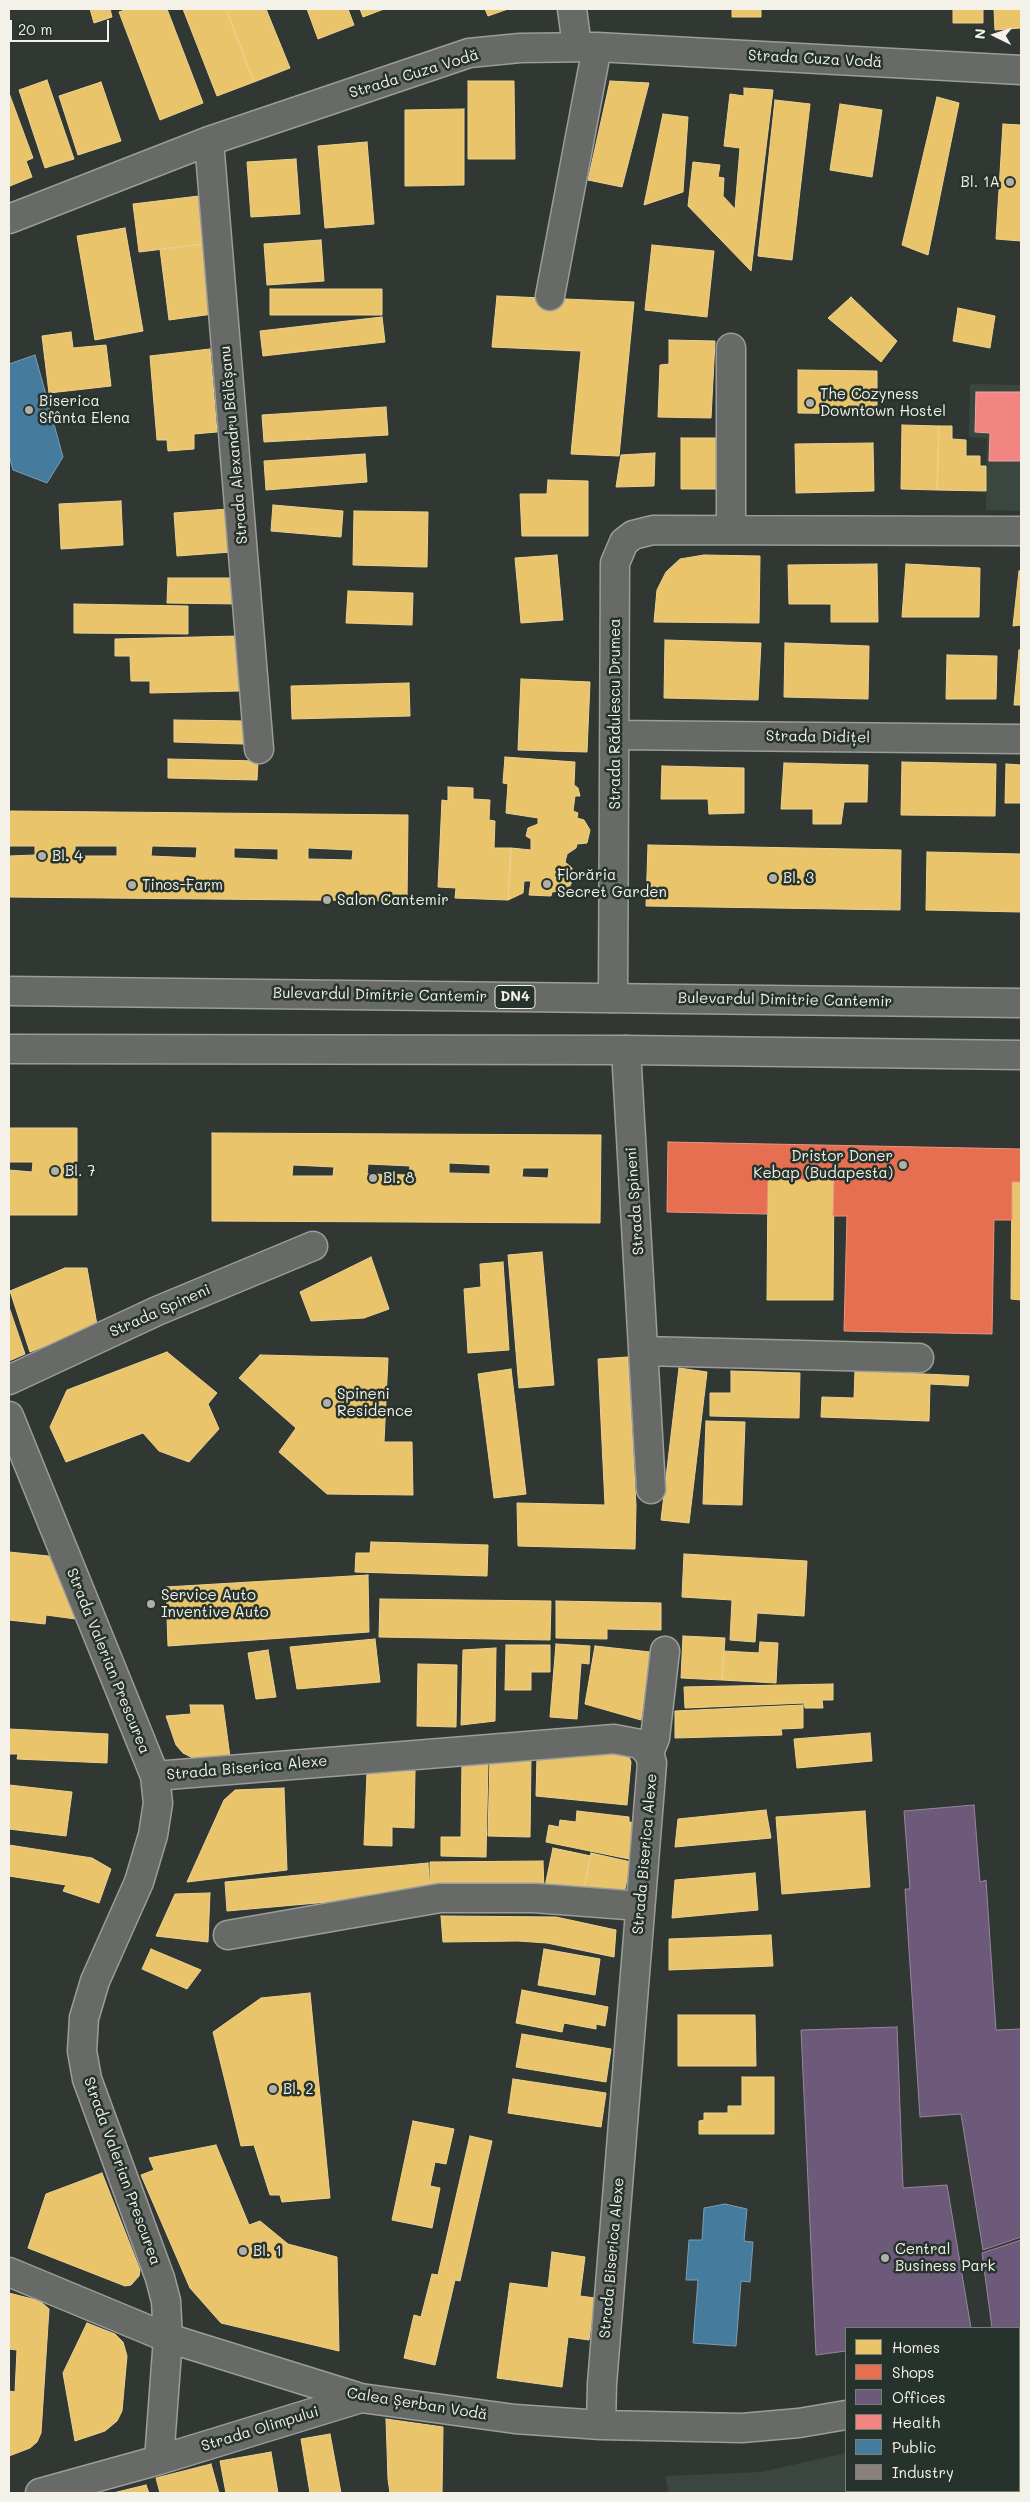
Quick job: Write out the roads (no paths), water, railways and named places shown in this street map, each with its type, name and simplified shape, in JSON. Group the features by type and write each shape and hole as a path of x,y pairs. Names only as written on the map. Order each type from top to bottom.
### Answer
{"street":[{"path":"550,296 587,46 572,9"},
{"name":"Strada Cuza Vodă","path":"9,220 208,141 469,54 520,48 587,46 1021,70"},
{"name":"Strada Alexandru Bălășanu","path":"208,141 259,749"},
{"path":"731,348 731,530"},
{"name":"Strada Rădulescu Drumea","path":"613,998 615,563 620,548 634,535 653,530 1021,531"},
{"name":"Strada Didițel","path":"615,735 1021,739"},
{"name":"Bulevardul Dimitrie Cantemir","path":"9,991 1021,1003"},
{"path":"9,1049 626,1050 1021,1055"},
{"name":"Strada Spineni","path":"626,1050 651,1490"},
{"name":"Strada Spineni","path":"9,1380 157,1311 313,1246"},
{"path":"644,1351 919,1358"},
{"name":"Strada Valerian Prescurea","path":"9,1416 155,1776 158,1802 153,1835 138,1882 95,1981 84,2018 82,2051 87,2078 160,2278 166,2301 168,2338"},
{"path":"649,1752 655,1738 665,1651"},
{"name":"Strada Biserica Alexe","path":"155,1776 614,1739 640,1744 649,1752 652,1763 602,2384 601,2425"},
{"path":"228,1935 440,1898 534,1898 640,1906"},
{"name":"Calea Șerban Vodă","path":"9,2272 168,2338 361,2398 515,2419 601,2425 742,2428 799,2423 845,2414"},
{"path":"159,2460 168,2338"},
{"name":"Strada Olimpului","path":"40,2493 86,2487 159,2460 361,2398"}],"place":[{"name":"Bl. 1A","path":"1010,182"},
{"name":"The Cozyness Downtown Hostel","path":"810,403"},
{"name":"Biserica Sfânta Elena","path":"29,410"},
{"name":"Bl. 4","path":"42,856"},
{"name":"Bl. 3","path":"773,878"},
{"name":"Florăria Secret Garden","path":"547,884"},
{"name":"Tinos-Farm","path":"132,885"},
{"name":"Salon Cantemir","path":"327,900"},
{"name":"Dristor Doner Kebap (Budapesta)","path":"903,1165"},
{"name":"Bl. 7","path":"55,1171"},
{"name":"Bl. 8","path":"373,1178"},
{"name":"Spineni Residence","path":"327,1403"},
{"name":"Service Auto Inventive Auto","path":"151,1604"},
{"name":"Bl. 2","path":"273,2089"},
{"name":"Bl. 1","path":"243,2251"},
{"name":"Central Business Park","path":"885,2258"}]}
